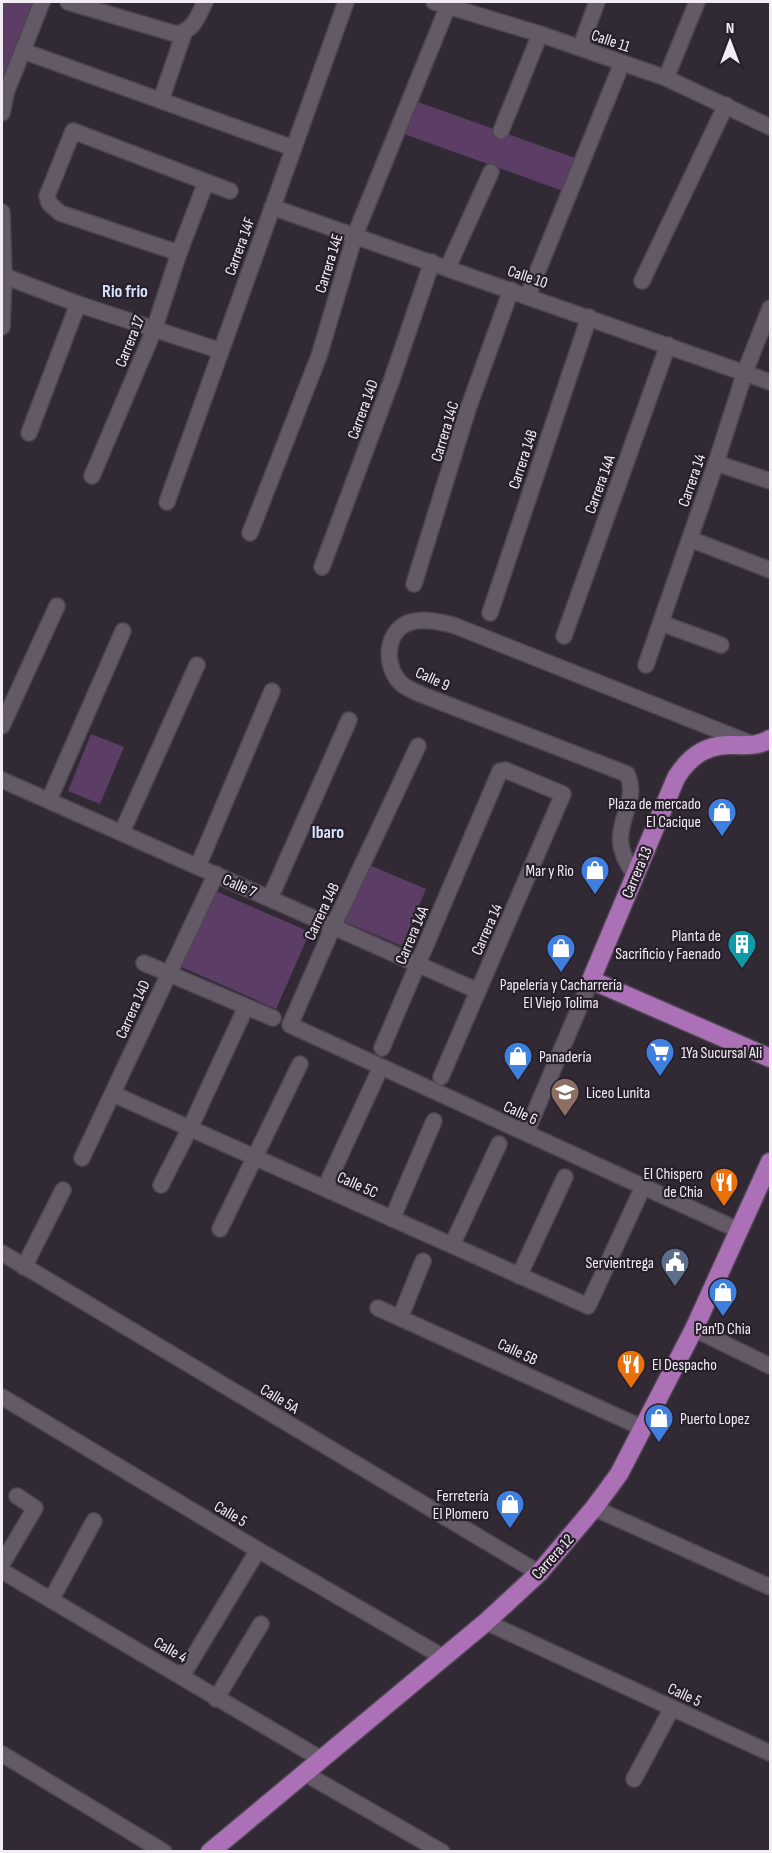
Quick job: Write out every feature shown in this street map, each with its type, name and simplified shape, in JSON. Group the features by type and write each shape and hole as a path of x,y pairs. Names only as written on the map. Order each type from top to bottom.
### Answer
{"main road":[{"name":"Carrera 13","path":"591,980 675,777 689,760 714,747 763,742"},
{"path":"591,980 771,1058"},
{"name":"Carrera 12","path":"210,1851 486,1622 539,1573 594,1508 619,1474 694,1329 771,1162"}],"street":[{"path":"2,113 6,93 42,2"},
{"path":"68,2 170,33 184,33"},
{"path":"161,100 184,33 196,21 205,2"},
{"name":"Carrera 14F","path":"167,502 345,2"},
{"path":"580,48 597,2"},
{"path":"666,78 697,2"},
{"name":"Calle 11","path":"449,4 666,78 771,127"},
{"name":"Carrera 14E","path":"250,533 319,356 355,235 449,4"},
{"path":"501,131 540,34"},
{"path":"23,51 293,148"},
{"path":"528,296 622,63"},
{"path":"642,281 726,105"},
{"path":"179,253 60,213 49,204 47,196 73,131 230,191"},
{"path":"448,267 491,172"},
{"name":"Carrera 17","path":"92,476 154,330 179,253 206,182"},
{"name":"Calle 10","path":"272,207 771,381"},
{"path":"2,212 4,276 2,327"},
{"name":"Carrera 14D","path":"322,567 391,382 432,262"},
{"path":"4,276 78,304 221,351"},
{"name":"Carrera 14C","path":"414,584 468,409 511,290"},
{"path":"28,433 78,304"},
{"name":"Carrera 14","path":"646,665 745,372 771,308"},
{"name":"Carrera 14B","path":"490,613 589,317"},
{"name":"Carrera 14A","path":"564,636 669,345"},
{"path":"716,463 771,481"},
{"path":"690,539 771,570"},
{"path":"2,726 57,606"},
{"name":"Calle 9","path":"635,875 621,853 621,822 631,788 627,774 433,699 403,685 391,671 388,656 391,643 398,630 410,622 437,621 453,625 763,742"},
{"path":"660,623 721,645"},
{"path":"49,800 123,631"},
{"path":"122,832 197,665"},
{"path":"198,866 272,691"},
{"path":"270,898 349,720"},
{"name":"Carrera 14B","path":"290,1025 418,746"},
{"name":"Carrera 14A","path":"382,1048 502,770 563,794"},
{"name":"Calle 7","path":"2,780 478,991"},
{"name":"Carrera 14","path":"441,1077 563,794"},
{"name":"Carrera 14D","path":"82,1158 216,874"},
{"path":"144,963 273,1018"},
{"name":"Carrera 13","path":"526,1133 591,980"},
{"path":"161,1185 246,1007"},
{"name":"Calle 6","path":"290,1025 738,1230"},
{"path":"220,1229 300,1064"},
{"path":"325,1188 381,1067"},
{"name":"Calle 5C","path":"113,1094 588,1306 643,1187"},
{"path":"392,1219 434,1121"},
{"path":"452,1245 499,1144"},
{"path":"519,1275 565,1177"},
{"path":"24,1267 63,1190"},
{"name":"Calle 5A","path":"2,1253 539,1573"},
{"path":"400,1317 423,1261"},
{"name":"Calle 5B","path":"378,1308 643,1428"},
{"path":"694,1329 771,1366"},
{"name":"Calle 5","path":"2,1397 443,1657"},
{"path":"2,1564 35,1508 17,1496"},
{"path":"594,1508 771,1587"},
{"path":"51,1600 94,1521"},
{"path":"182,1676 258,1550"},
{"name":"Calle 4","path":"2,1571 321,1759"},
{"name":"Calle 5","path":"486,1622 771,1753"},
{"path":"216,1699 261,1624"},
{"path":"634,1779 672,1708"},
{"path":"2,1754 164,1851"},
{"path":"304,1773 440,1851"}],"shaded area":[{"path":"2,2 42,2 2,113"},
{"path":"418,102 575,158 563,191 404,134"},
{"path":"91,734 124,747 100,804 68,791"},
{"path":"367,864 426,889 402,946 343,921"},
{"path":"211,889 310,932 276,1009 177,965"}],"place":[{"name":"Plaza de mercado El Cacique","path":"722,838"},
{"name":"Mar y Rio","path":"595,896"},
{"name":"Planta de Sacrificio y Faenado","path":"742,970"},
{"name":"Papelería y Cacharrería El Viejo Tolima","path":"561,974"},
{"name":"1Ya Sucursal Ali","path":"660,1078"},
{"name":"Panadería","path":"518,1082"},
{"name":"Liceo Lunita","path":"565,1118"},
{"name":"El Chispero de Chia","path":"724,1208"},
{"name":"Servientrega","path":"675,1288"},
{"name":"Pan'D Chia","path":"723,1318"},
{"name":"El Despacho","path":"631,1390"},
{"name":"Puerto Lopez","path":"659,1444"},
{"name":"Ferretería El Plomero","path":"510,1530"}],"district":[{"name":"Rio frio","path":"125,291"},
{"name":"Ibaro","path":"328,832"}]}
